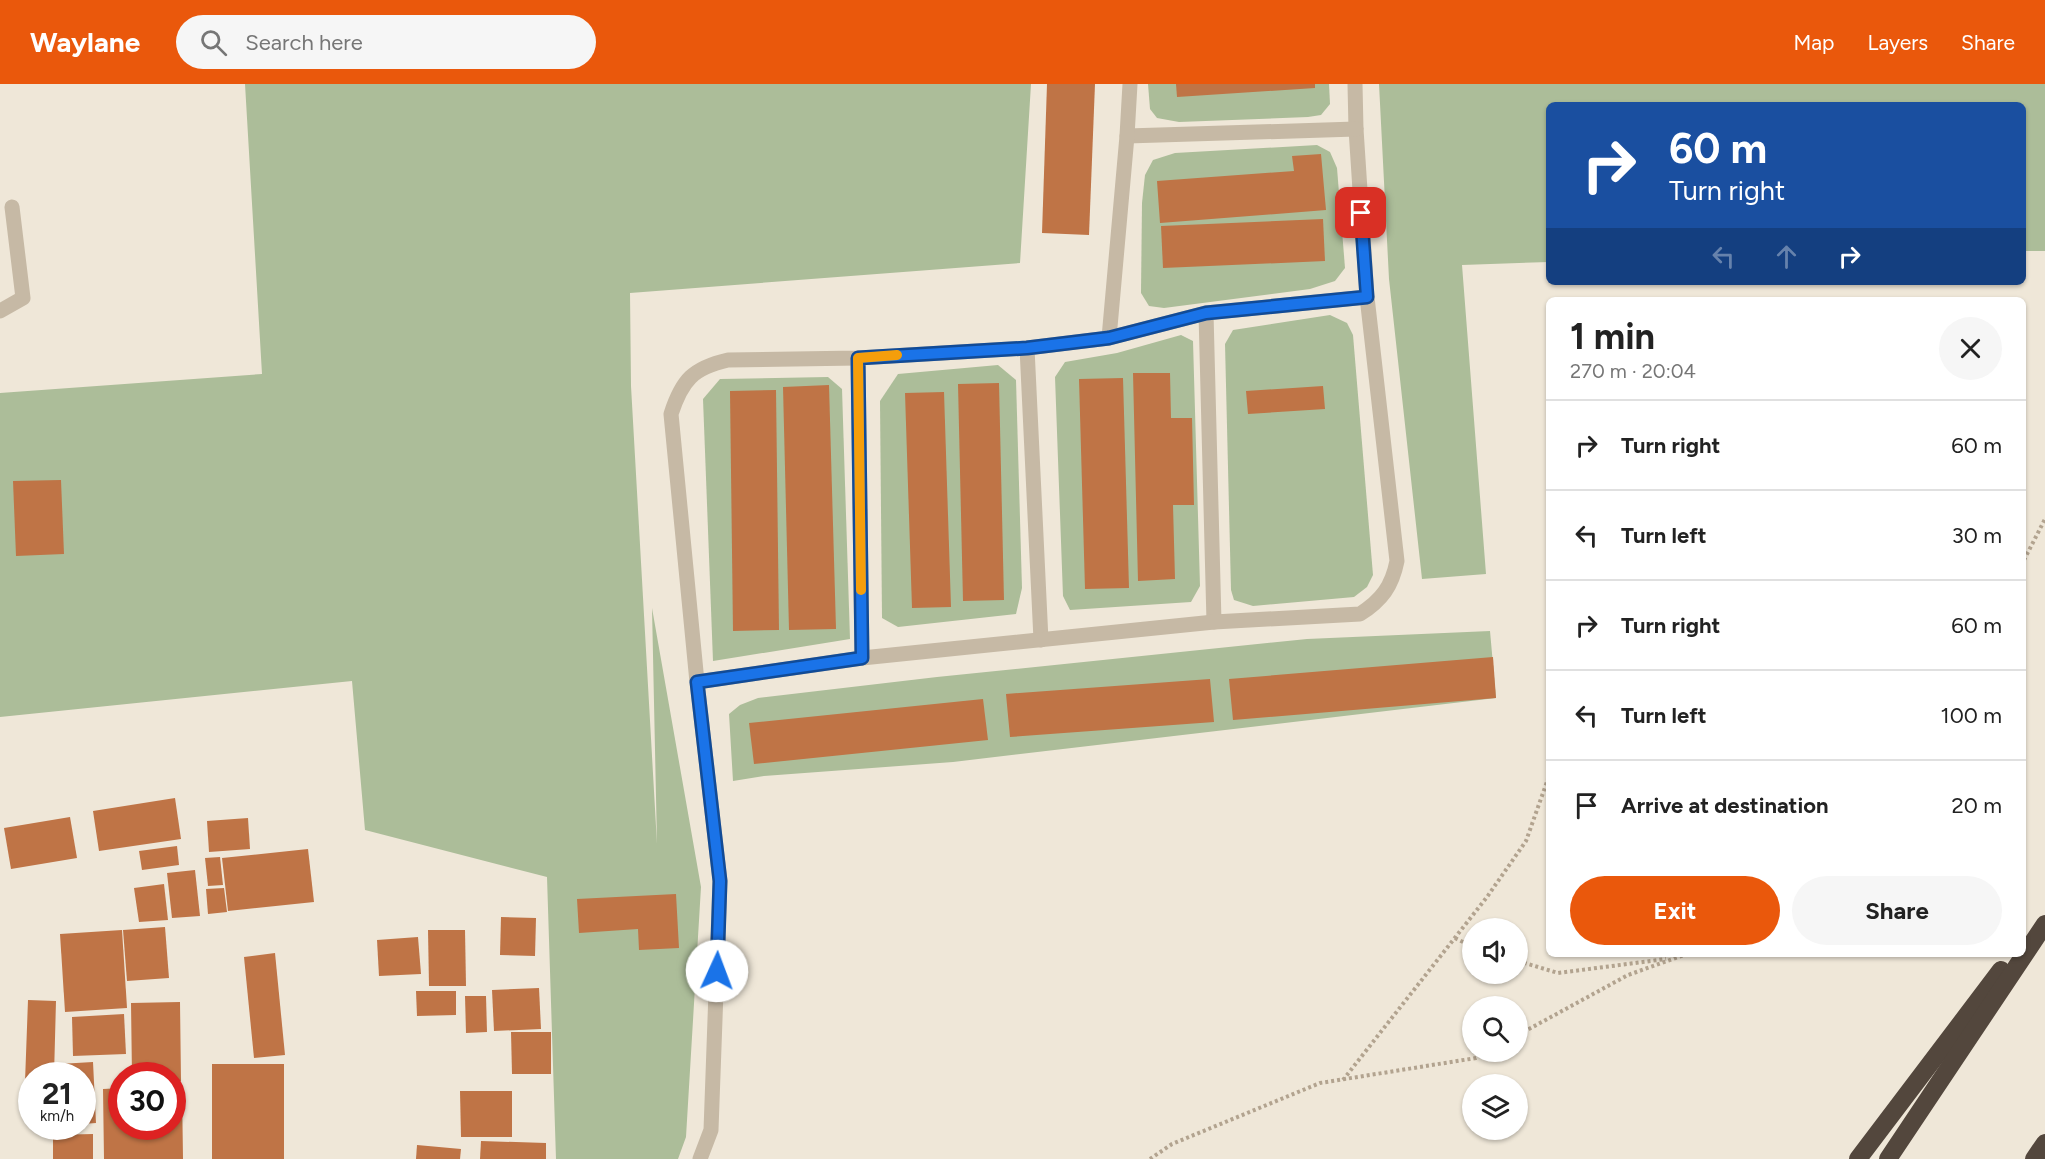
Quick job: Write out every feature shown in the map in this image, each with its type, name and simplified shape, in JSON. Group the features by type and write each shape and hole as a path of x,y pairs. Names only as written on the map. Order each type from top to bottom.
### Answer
{"highway":[{"path":"2026,936 2045,911"},
{"path":"2026,952 2045,924"},
{"path":"1858,1159 2011,957"},
{"path":"1888,1159 2023,957"},
{"path":"2034,1159 2045,1143"}],"street":[{"path":"1109,338 1130,84"},
{"path":"697,682 862,658 1041,639 1214,622 1360,614 1375,604 1386,593 1394,577 1397,561 1367,297 1354,84"},
{"path":"1127,136 1356,129"},
{"path":"0,311 22,298 12,207"},
{"path":"700,1159 711,1130 720,881 697,682 671,414 678,393 691,375 708,365 728,360 858,358 1027,348 1109,338 1206,313 1367,297"},
{"path":"1206,313 1214,622"},
{"path":"1027,348 1041,639"},
{"path":"858,358 862,658"}],"path":[{"path":"2026,556 2045,519"},
{"path":"1343,1080 1455,938 1526,841 1546,784"},
{"path":"1455,938 1462,942"},
{"path":"1528,1030 1628,975 1679,957"},
{"path":"1528,964 1558,973 1676,958"},
{"path":"1150,1159 1172,1144 1320,1083 1462,1060"}],"green space":[{"path":"245,84 1031,84 1020,263 630,293 631,386 657,844 652,608 701,887 686,1137 678,1159 556,1159 547,877 365,830 352,681 0,717 0,393 262,374"},
{"path":"1148,84 1329,84 1330,104 1321,115 1308,117 1179,122 1157,118 1150,109"},
{"path":"1379,84 2045,84 2045,251 2026,251 2026,102 1546,102 1546,262 1462,265 1486,574 1422,579 1389,279"},
{"path":"1317,145 1330,152 1337,168 1345,268 1335,281 1310,289 1164,308 1149,306 1141,293 1142,203 1145,175 1153,160 1175,153"},
{"path":"1330,315 1347,323 1353,335 1373,575 1367,587 1354,597 1253,606 1234,600 1231,590 1225,344 1233,330"},
{"path":"1181,335 1193,341 1200,586 1191,602 1070,610 1063,596 1055,377 1065,362 1117,353"},
{"path":"998,365 1016,380 1022,588 1016,614 898,627 882,618 880,401 898,374"},
{"path":"828,377 842,389 850,639 713,661 703,399 720,379"},
{"path":"1490,631 1496,698 953,762 764,776 733,781 729,714 740,705 758,698 1307,639"}],"building":[{"path":"1047,84 1095,84 1089,235 1042,233"},
{"path":"1176,84 1315,84 1315,88 1177,97"},
{"path":"1321,154 1326,210 1160,223 1157,181 1294,171 1292,156"},
{"path":"1323,219 1325,261 1163,268 1161,226"},
{"path":"1133,373 1170,373 1171,418 1192,418 1194,505 1173,505 1175,579 1138,581"},
{"path":"1123,378 1129,588 1085,589 1079,379"},
{"path":"999,383 1004,600 963,601 958,384"},
{"path":"829,385 836,629 789,630 783,387"},
{"path":"1323,386 1325,409 1248,414 1246,391"},
{"path":"776,390 779,630 733,631 730,391"},
{"path":"944,392 951,607 912,608 905,393"},
{"path":"61,480 64,554 16,556 13,481"},
{"path":"1493,657 1496,698 1233,720 1229,679"},
{"path":"1210,679 1214,722 1010,737 1006,694"},
{"path":"983,699 988,740 754,764 749,723"},
{"path":"175,798 181,839 99,851 93,811"},
{"path":"70,817 77,858 11,869 4,828"},
{"path":"248,818 250,849 209,852 207,821"},
{"path":"177,846 179,865 142,870 139,851"},
{"path":"308,849 314,902 228,911 222,858"},
{"path":"220,857 223,885 208,886 205,858"},
{"path":"195,870 200,916 172,918 167,873"},
{"path":"164,884 168,920 139,922 134,888"},
{"path":"224,888 227,912 208,914 206,889"},
{"path":"676,894 679,948 639,950 638,929 579,933 577,899"},
{"path":"501,917 536,918 535,956 500,955"},
{"path":"165,927 169,978 127,981 123,930"},
{"path":"122,930 127,1008 65,1012 60,934"},
{"path":"428,930 465,930 466,986 429,986"},
{"path":"418,937 421,974 379,976 377,940"},
{"path":"275,953 285,1055 254,1058 244,957"},
{"path":"539,988 541,1029 494,1031 492,990"},
{"path":"416,991 456,991 456,1015 417,1016"},
{"path":"465,996 486,996 487,1032 466,1033"},
{"path":"28,1000 56,1001 54,1062 26,1062"},
{"path":"180,1002 181,1062 132,1062 131,1003"},
{"path":"124,1014 126,1054 73,1056 72,1017"},
{"path":"511,1032 551,1032 551,1074 512,1074"},
{"path":"212,1064 284,1064 284,1159 212,1159"},
{"path":"103,1089 108,1089 108,1140 183,1140 183,1159 104,1159"},
{"path":"460,1091 512,1091 512,1137 461,1137"},
{"path":"53,1140 93,1140 93,1159 53,1159"},
{"path":"481,1141 546,1143 546,1159 480,1159"},
{"path":"417,1145 461,1149 460,1159 416,1159"}],"slow traffic":[{"path":"861,590 858,358 897,355"}],"route":[{"path":"717,971 720,881 697,682 862,658 858,358 1027,348 1109,338 1206,313 1367,297 1361,213"}]}
